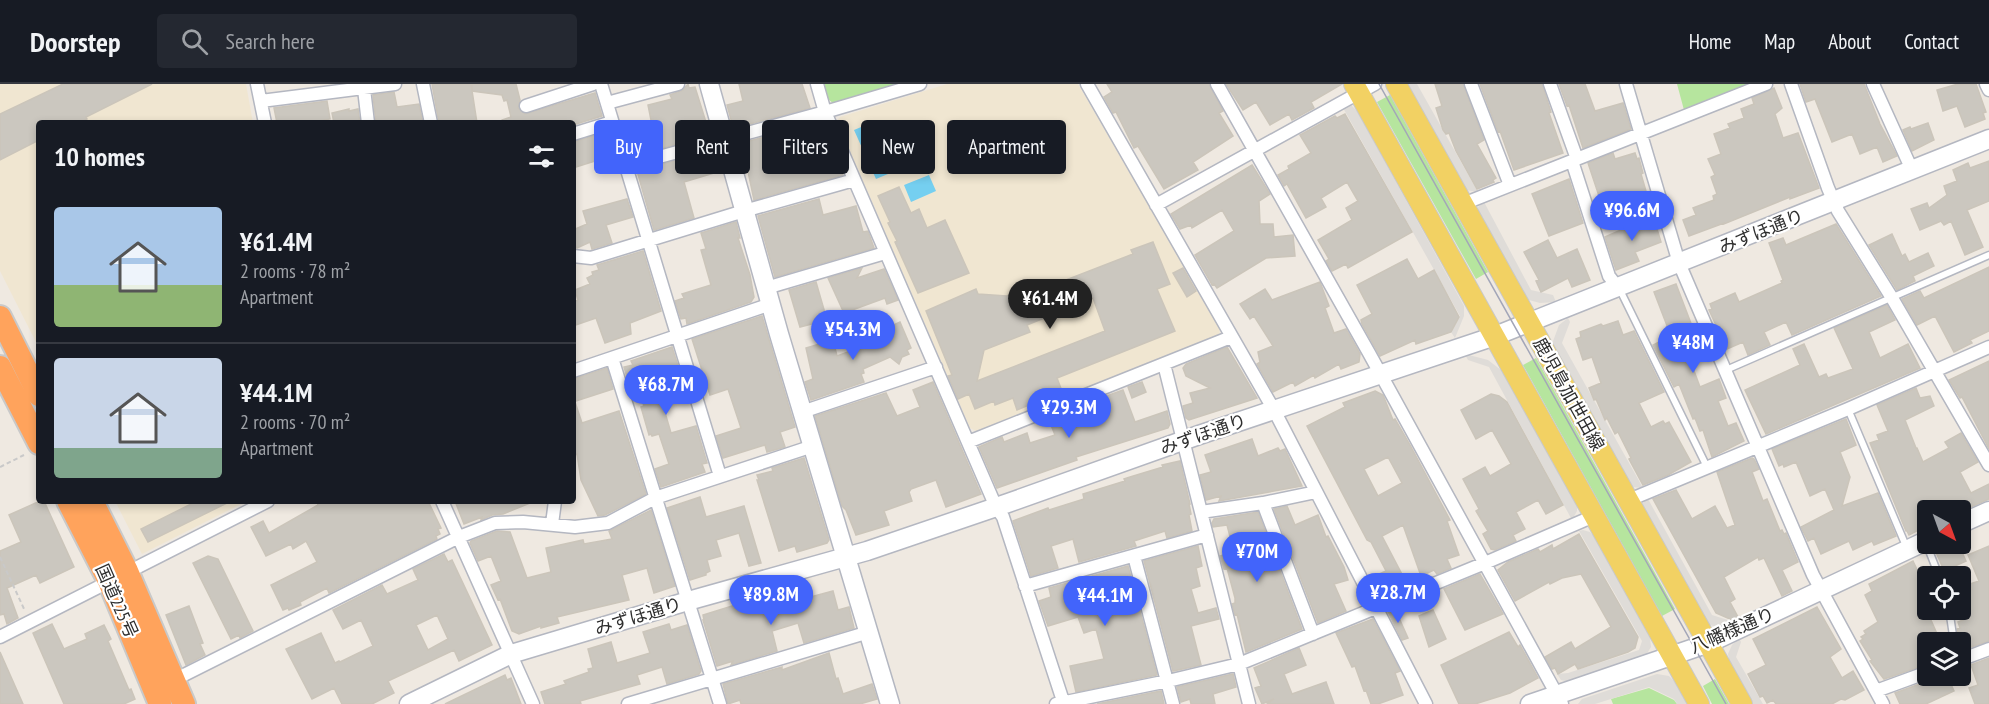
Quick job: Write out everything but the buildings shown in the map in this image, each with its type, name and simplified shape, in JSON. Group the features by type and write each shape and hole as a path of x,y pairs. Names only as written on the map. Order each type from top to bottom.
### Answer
{"highway":[{"path":"0,317 36,389"},
{"path":"0,367 34,448"},
{"name":"国道225号","path":"70,504 118,576 174,680 184,704"},
{"name":"国道225号","path":"93,504 160,704"}],"main road":[{"name":"鹿児島加世田線","path":"1396,84 1742,704"},
{"name":"鹿児島加世田線","path":"1363,87 1495,336 1700,704"}],"street":[{"path":"257,84 264,120"},
{"path":"261,101 395,84"},
{"path":"423,84 430,120"},
{"path":"526,106 593,84"},
{"path":"601,84 611,120"},
{"path":"607,103 678,84"},
{"path":"709,84 718,120"},
{"path":"817,84 825,112 885,253 1002,517 1061,703 1239,664 1594,516"},
{"path":"750,132 920,84"},
{"path":"1087,84 1274,410 1426,704"},
{"path":"1217,84 1559,699"},
{"path":"1471,84 1510,185"},
{"path":"1550,84 1609,276 1618,288"},
{"path":"1626,84 1679,263 1821,591 1883,704"},
{"path":"1463,204 1766,84"},
{"path":"1791,84 1834,202 1989,465"},
{"path":"1873,84 1912,170"},
{"path":"1986,84 1989,90"},
{"path":"1156,205 1363,87"},
{"path":"364,89 368,120"},
{"path":"576,133 594,128"},
{"name":"みずほ通り","path":"409,704 512,654 688,601 847,557 1495,336 1989,139"},
{"path":"628,174 720,476"},
{"path":"733,174 890,704"},
{"path":"576,256 591,258 854,180"},
{"path":"576,370 678,336 768,296 885,253"},
{"path":"968,442 1231,337"},
{"path":"1629,500 1848,409 1989,347"},
{"path":"612,358 720,704"},
{"path":"1164,364 1248,704"},
{"path":"802,412 936,367"},
{"path":"174,680 459,537 495,523 523,522 575,527 608,523 656,498 813,446"},
{"path":"1201,512 1316,492"},
{"path":"1263,503 1313,634"},
{"path":"0,637 262,504"},
{"path":"443,504 533,704"},
{"path":"552,524 555,504"},
{"path":"1971,519 1989,511"},
{"path":"1025,586 1207,535"},
{"name":"八幡様通り","path":"1530,704 1559,699 1709,643 1917,546"},
{"path":"1134,556 1173,704"},
{"path":"628,704 869,632"},
{"path":"1971,656 1989,649"},
{"path":"1876,691 1917,676"}],"lane":[{"path":"1726,370 1989,255"},
{"path":"1618,288 1707,467"},
{"path":"1848,409 1908,550"}],"path":[{"path":"0,467 34,448"},
{"path":"0,557 29,622"}],"shaded area":[{"path":"0,84 246,84 252,120 36,120 36,342 0,271"},
{"path":"947,84 1078,84 1220,328 1219,336 978,432 970,428 849,149 849,120 838,120 840,117"},
{"path":"1407,84 1417,84 1478,192 1466,190"},
{"path":"1351,105 1357,111 1464,306 1464,316 1455,338 1451,332 1460,316 1342,106"},
{"path":"1484,202 1531,290 1553,295 1556,302 1540,303 1529,300 1525,296 1477,211"},
{"path":"1568,318 1570,322 1562,343 1643,488 1632,487 1552,344 1559,325"},
{"path":"1465,354 1488,360 1501,370 1577,506 1572,520 1489,367 1468,360"},
{"path":"1648,499 1712,615 1731,621 1733,625 1723,628 1709,625 1643,508 1643,503"},
{"path":"117,504 241,504 142,554"},
{"path":"1579,531 1590,532 1595,538 1650,638 1651,647 1646,655 1569,682 1561,680 1557,674 1568,673 1639,650 1642,641"},
{"path":"1739,638 1741,642 1736,657 1763,704 1752,704 1730,665 1728,654 1732,645"},
{"path":"1657,674 1669,676 1674,681 1687,704 1677,704 1674,699 1649,687 1595,704 1578,704 1582,699"}],"green space":[{"path":"824,84 899,84 834,104 828,99"},
{"path":"1677,84 1749,84 1684,110"},
{"path":"1390,95 1488,272 1476,279 1377,102"},
{"path":"1536,358 1675,609 1662,616 1523,365"},
{"path":"1715,679 1729,704 1712,704 1703,686"},
{"path":"1649,688 1674,700 1677,704 1613,704 1611,699"}],"water":[{"path":"861,127 861,146 854,130"},
{"path":"874,174 888,174 876,179"},
{"path":"929,175 936,191 911,202 904,185"}],"tram line":[{"path":"1379,84 1726,704"}]}
